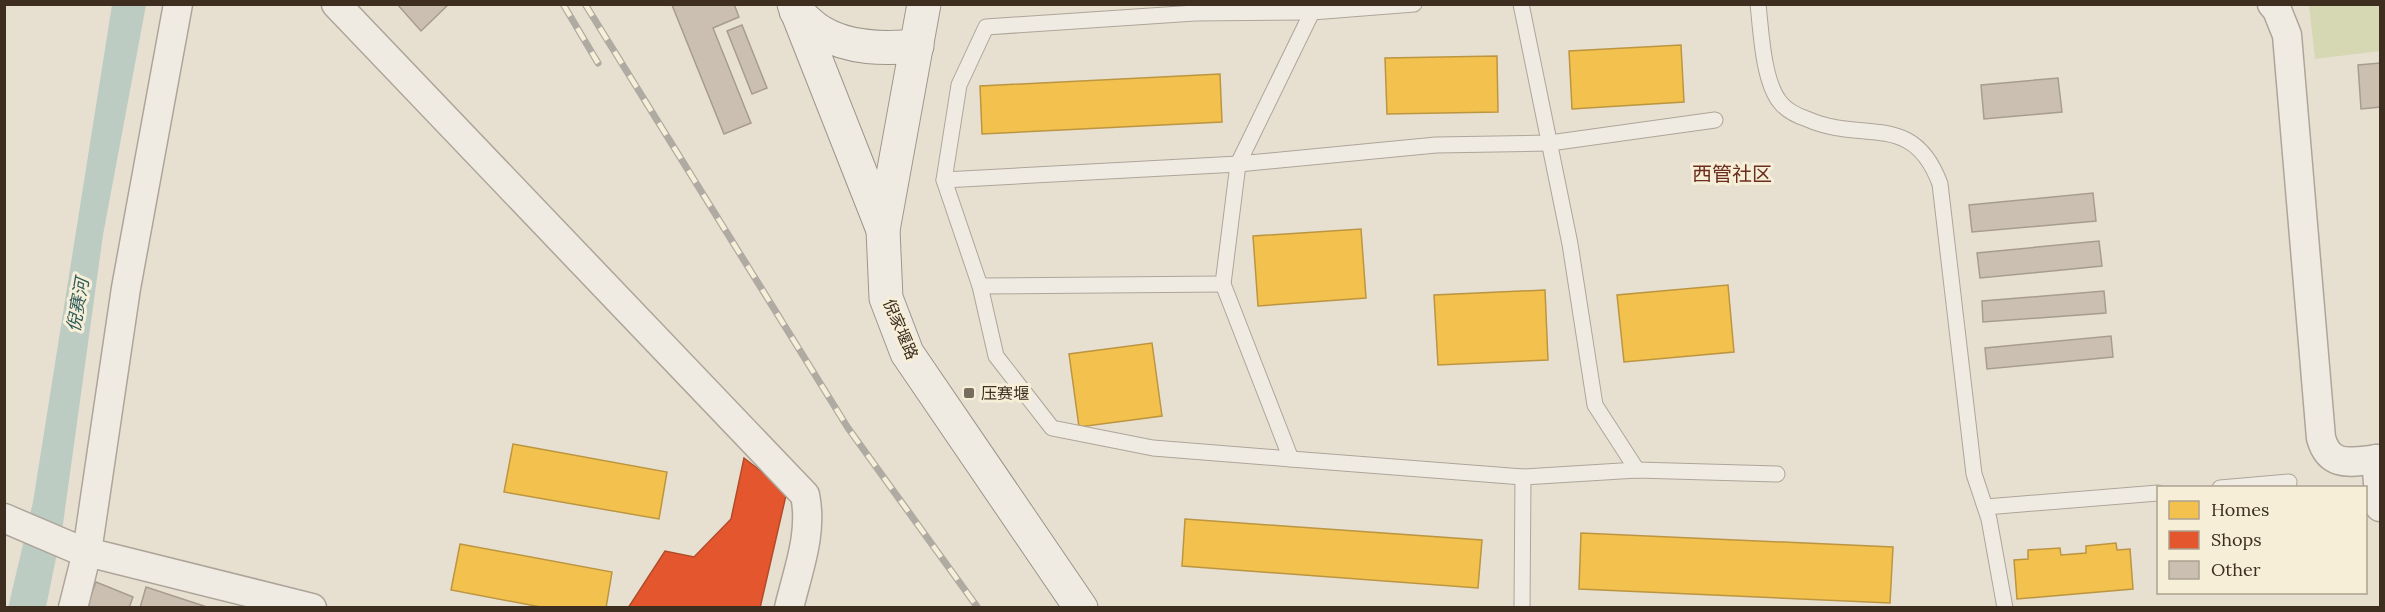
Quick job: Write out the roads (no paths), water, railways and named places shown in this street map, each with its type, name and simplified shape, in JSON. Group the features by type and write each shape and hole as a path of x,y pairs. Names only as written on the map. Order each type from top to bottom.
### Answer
{"main road":[{"name":"倪家堰路","path":"924,4 883,230 886,298 907,353 1081,608"},
{"path":"795,8 820,32 856,45 887,49 916,46"},
{"path":"795,8 883,230"}],"street":[{"path":"73,608 126,288 178,4"},
{"path":"336,4 805,495 809,511 809,529 789,608"},
{"path":"2272,4 2288,35 2321,438 2325,451 2331,458 2342,462 2378,459 2380,507"},
{"path":"4,518 83,551 312,608"}],"lane":[{"path":"1414,4 1312,12 1195,14 986,27 959,85 944,180 980,286 996,356 1052,428 1153,448 1523,477 1637,470 1777,474"},
{"path":"1521,4 1570,244 1595,405 1637,470"},
{"path":"1758,4 1770,82 1780,102 1798,116 1821,126 1897,135 1918,146 1932,164 1940,184 1974,474 1986,507 2005,608"},
{"path":"1291,459 1223,284 1238,165 1312,12"},
{"path":"944,180 1238,165 1436,145 1550,143 1715,120"},
{"path":"980,286 1223,284"},
{"path":"1522,608 1523,477"},
{"path":"2243,486 2289,482"},
{"path":"1986,507 2157,493"}],"water":[{"name":"倪赛河","path":"112,5 146,5 103,235 63,524 46,607 8,608 33,502"}],"railway":[{"path":"563,4 598,63"},
{"path":"585,4 848,428 978,608"}],"place":[{"name":"压赛堰","path":"969,393"}],"district":[{"name":"西管社区","path":"1732,174"}]}
